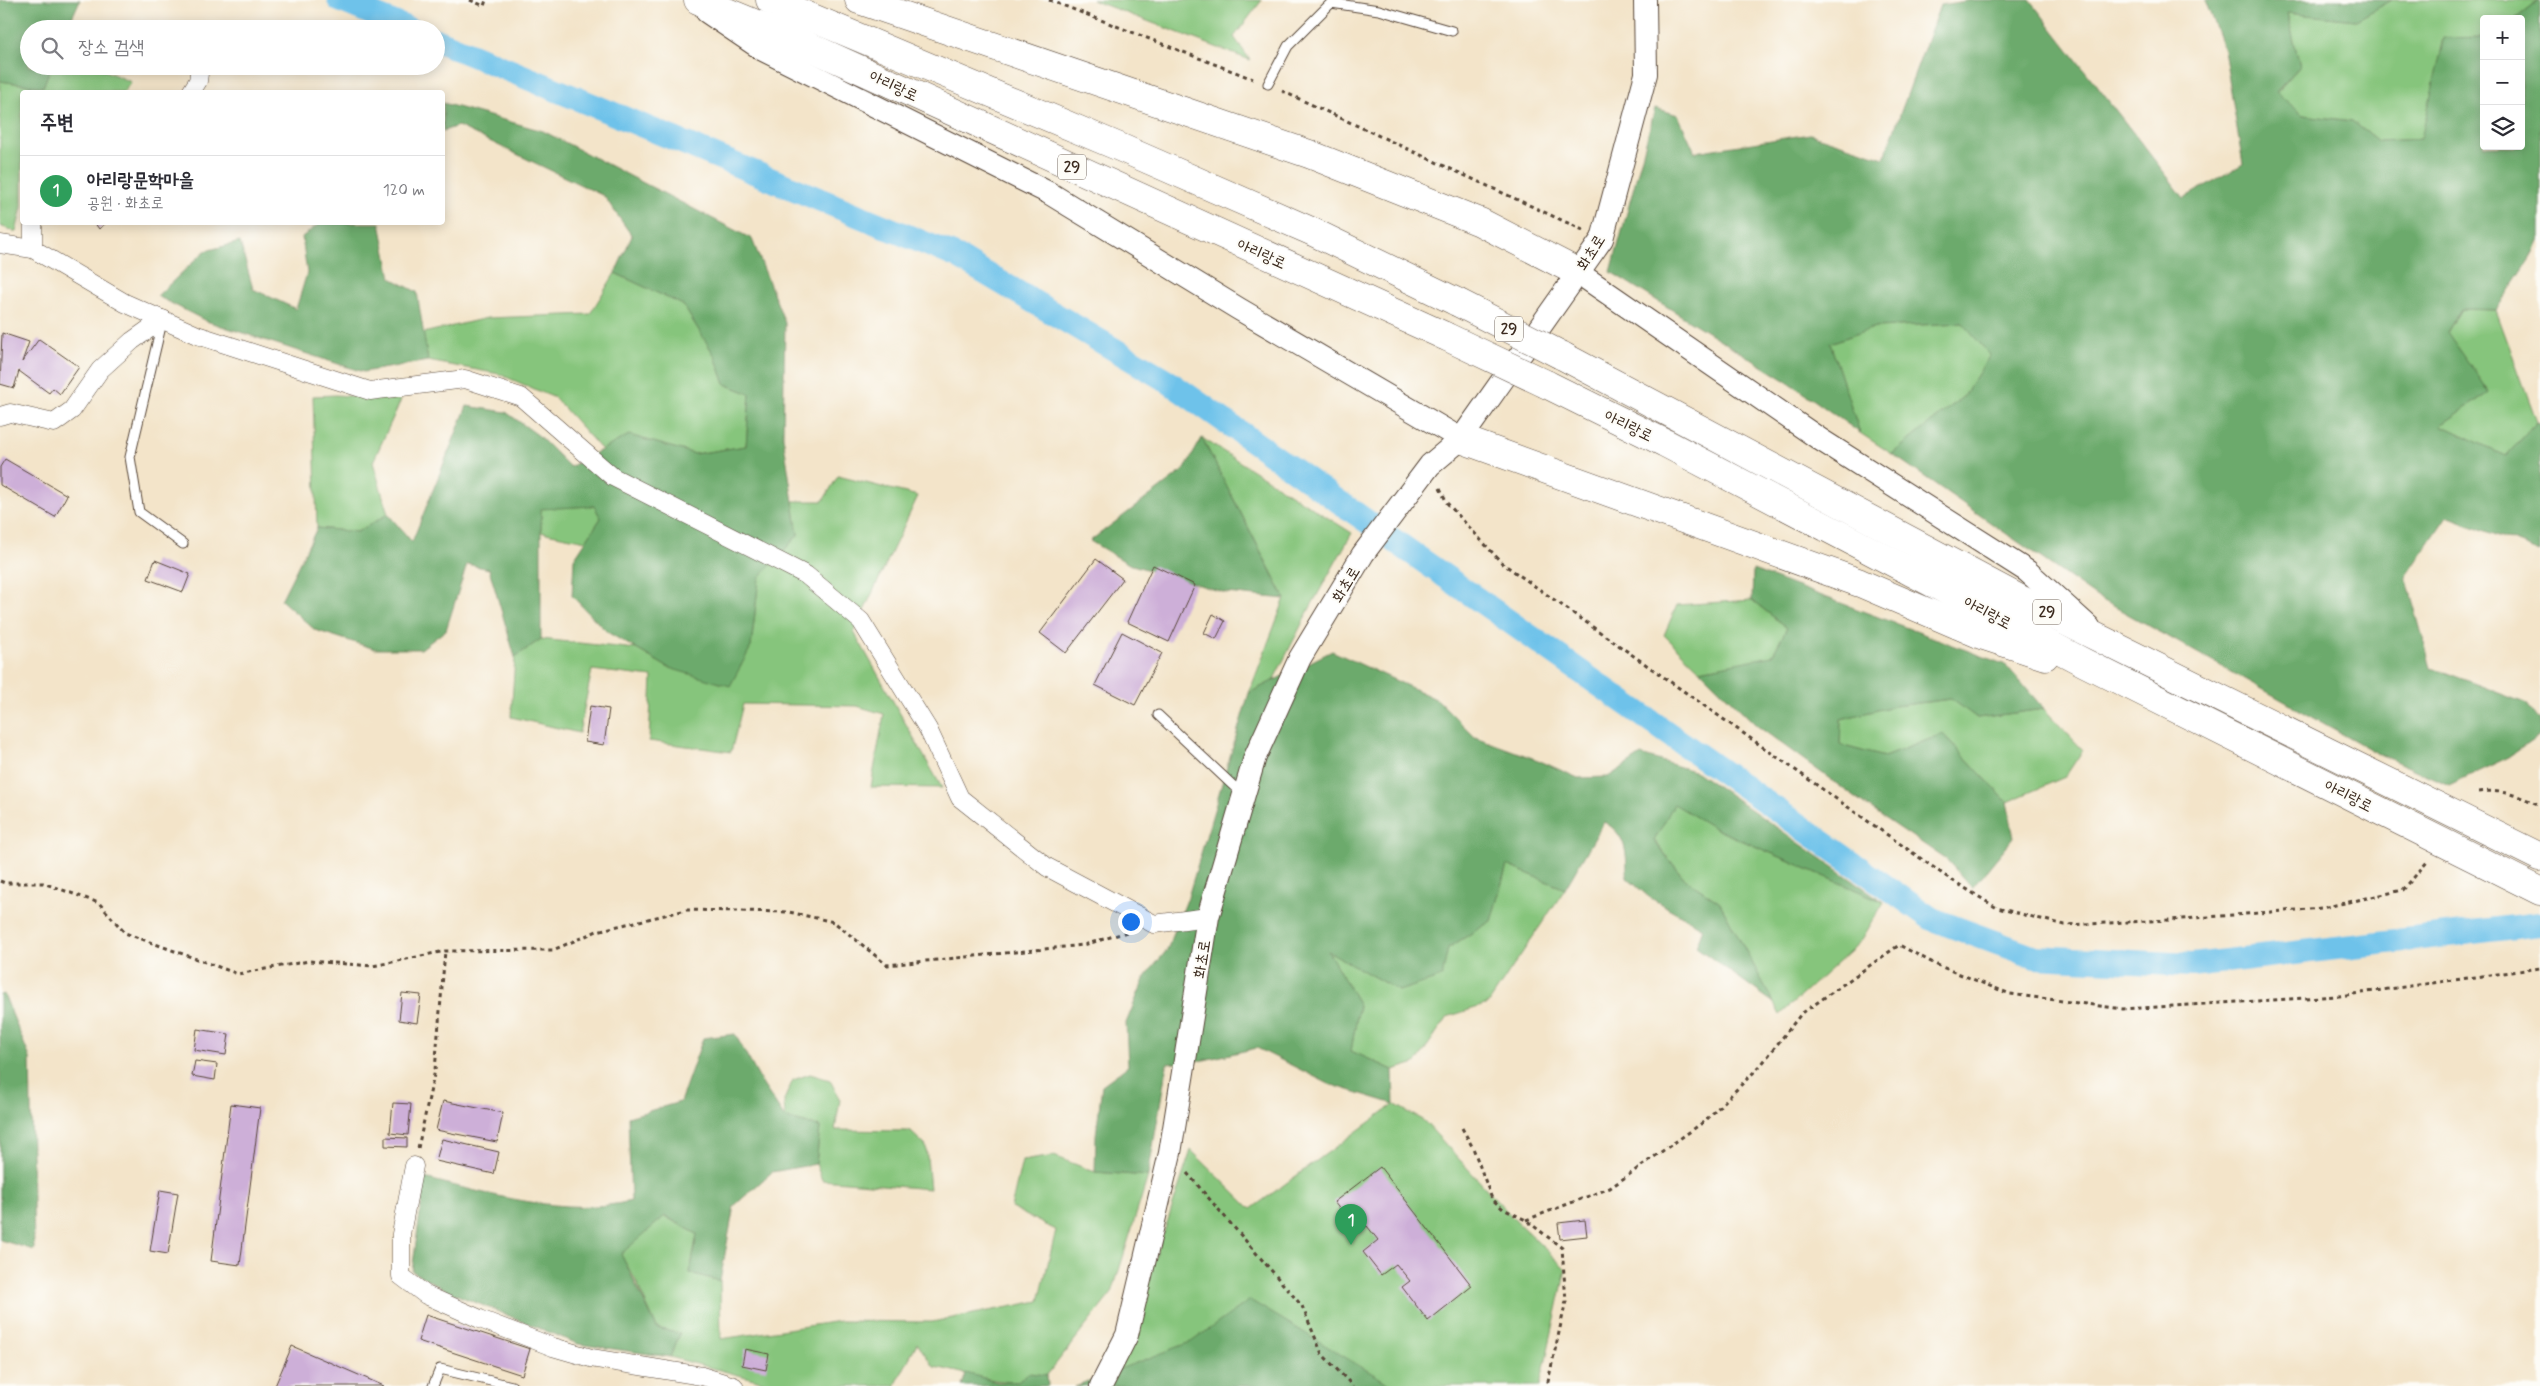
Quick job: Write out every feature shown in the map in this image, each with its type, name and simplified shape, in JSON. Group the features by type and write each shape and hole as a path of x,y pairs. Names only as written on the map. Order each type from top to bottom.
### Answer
{"main road":[{"name":"아리랑로","path":"698,0 793,39 1445,336 1546,384 1674,447 2085,663 2540,891"},
{"name":"아리랑로","path":"770,0 1302,227 1457,302 2004,590 2540,857"},
{"path":"859,0 1309,154 1480,222 1577,272"},
{"path":"1461,439 1860,583 1981,635 2034,654 2085,663"}],"street":[{"path":"690,0 763,50 1049,193 1239,309 1461,439"},
{"name":"화초로","path":"1101,1386 1127,1335 1170,1153 1208,917 1255,757 1300,658 1363,554 1430,464 1461,439 1602,239 1646,74 1645,0"},
{"path":"192,90 198,81 199,75"},
{"path":"32,225 33,249"},
{"path":"0,244 33,249 125,303 197,334 370,391 465,379 521,397 613,476 806,575 861,621 928,729 960,798 1048,867 1154,924 1208,917"},
{"path":"1577,272 1821,440 2027,571 2105,641"},
{"path":"0,416 10,413 54,423 72,410 100,370 132,341 163,319"},
{"path":"414,1166 401,1234 401,1276 426,1295 498,1326 591,1358 702,1376 734,1386"}],"lane":[{"path":"1268,84 1288,46 1331,3 1379,10 1452,31"},
{"path":"163,319 130,457 139,512 183,544"},
{"path":"1158,715 1243,795"},
{"path":"433,1386 440,1369 512,1386"}],"path":[{"path":"470,0 484,6 486,0"},
{"path":"1049,0 1268,84 1602,239"},
{"path":"1430,464 1448,503 1502,563 1947,877 1997,908 2065,925 2170,920 2322,908 2403,890 2428,860"},
{"path":"2479,792 2494,790 2509,792 2540,805"},
{"path":"0,881 4,883 42,883 99,903 125,933 238,974 309,961 373,966 445,951 553,950 597,931 686,910 789,912 834,922 887,965 1084,945 1154,924"},
{"path":"1526,1220 1610,1188 1705,1121 1761,1065 1801,1014 1899,945 1937,965 2010,994 2123,1009 2339,996 2540,968"},
{"path":"414,1166 436,1070 445,951"},
{"path":"1462,1128 1492,1199 1503,1209 1526,1220 1562,1248 1566,1301 1547,1386"},
{"path":"1170,1153 1302,1306 1322,1354 1353,1386"}],"green space":[{"path":"0,0 80,0 71,20 20,20 20,75 48,75 43,87 0,81"},
{"path":"1092,0 1262,0 1234,37 1250,60"},
{"path":"1973,0 2030,0 2184,198 2243,164 2224,50 2205,0 2392,0 2356,20 2287,13 2300,66 2276,92 2303,115 2352,121 2378,141 2421,139 2444,38 2480,37 2480,150 2525,150 2525,15 2520,15 2537,0 2540,0 2540,236 2531,257 2496,310 2461,309 2447,332 2489,392 2441,425 2506,456 2537,422 2540,423 2540,552 2447,516 2406,577 2431,667 2526,703 2540,721 2540,735 2509,757 2449,785 2377,753 2097,597 1892,454 1964,396 1990,355 1962,323 1876,327 1830,343 1860,433 1793,385 1611,272 1655,108 1678,115 1695,152 1810,134 1884,158 1940,5"},
{"path":"2392,0 2537,0 2520,15 2480,15 2480,37 2444,39 2422,139 2378,141 2352,121 2303,115 2276,93 2300,66 2287,13 2356,20"},
{"path":"48,75 115,75 131,82 125,90 20,90 20,215 16,232 0,226 0,81 43,87"},
{"path":"445,104 543,131 752,239 785,323 783,436 798,535 759,578 751,647 730,686 669,668 607,632 572,596 574,559 601,518 594,506 541,509 541,639 515,657 489,569 467,564 446,630 421,649 375,649 315,630 281,600 317,528 357,532 388,514 412,542 467,406 506,412 539,436 570,467 629,435 695,454 746,446 750,394 725,384 715,356 683,305 615,273 632,236 604,196 458,126 445,130"},
{"path":"317,225 380,225 391,278 417,292 428,361 363,372 206,321 157,296 205,251 240,242 253,289 296,309 307,273 302,237"},
{"path":"615,273 683,305 715,356 725,384 750,394 746,446 695,454 629,435 602,450 555,398 499,374 428,361 423,333 487,318 590,314"},
{"path":"2461,309 2496,310 2537,422 2506,456 2441,425 2489,392 2447,333"},
{"path":"1962,323 1991,354 1964,396 1892,454 1860,433 1830,343 1876,327"},
{"path":"336,395 401,400 373,462 388,514 357,532 317,528 313,396"},
{"path":"1202,438 1352,533 1311,606 1273,681 1249,693 1285,598"},
{"path":"1202,438 1285,599 1226,593 1129,564 1090,541 1184,470"},
{"path":"838,476 918,496 854,632 942,788 871,787 884,714 857,706 743,704 731,752 649,741 652,677 592,670 579,733 511,717 515,657 541,639 636,649 669,668 751,647 759,578 798,535 793,501 823,501"},
{"path":"594,506 601,518 586,541 541,532 541,508"},
{"path":"1753,570 2006,665 2044,709 1977,718 1951,699 1894,706 1841,719 1840,745 1884,757 1943,734 2007,802 2014,837 1972,888 1947,860 1867,806 1756,725 1700,670 1772,656 1787,628 1752,600"},
{"path":"1752,600 1787,628 1772,657 1700,670 1664,635 1677,605"},
{"path":"1332,651 1438,700 1475,737 1538,760 1578,778 1608,777 1641,755 1697,772 1884,902 1718,830 1674,804 1654,841 1685,879 1720,903 1774,1003 1696,947 1703,928 1649,897 1627,878 1627,861 1624,846 1612,827 1604,822 1565,889 1507,865 1491,921 1448,948 1442,977 1399,991 1328,951 1359,1005 1351,1051 1393,1070 1394,1104 1329,1084 1257,1048 1204,1060 1167,1064 1148,1176 1095,1172 1096,1135 1102,1085 1128,1066 1126,1023 1145,977 1167,950 1188,897 1249,693"},
{"path":"1952,699 1977,718 2044,709 2083,750 2065,777 2007,802 1943,734 1884,757 1840,745 1841,719 1894,706"},
{"path":"1674,803 1718,830 1884,902 1861,941 1780,1015 1720,903 1685,879 1654,840"},
{"path":"1507,865 1565,889 1488,1004 1447,1017 1416,1063 1393,1070 1351,1051 1359,1005 1327,950 1399,991 1448,948 1491,921"},
{"path":"4,994 30,1058 34,1250 0,1240 0,995"},
{"path":"735,1034 763,1085 785,1118 820,1127 816,1164 772,1172 734,1206 720,1281 690,1273 697,1234 665,1216 621,1254 657,1328 680,1334 670,1357 578,1344 450,1292 412,1271 425,1178 527,1202 581,1206 631,1201 628,1117 680,1102 703,1038"},
{"path":"810,1074 830,1080 840,1100 835,1130 910,1131 926,1146 930,1189 822,1180 816,1164 820,1127 785,1118 784,1100 793,1080"},
{"path":"1394,1104 1424,1121 1516,1221 1566,1269 1540,1386 1108,1386 1124,1353 1191,1150 1251,1209"},
{"path":"1054,1156 1095,1172 1148,1176 1112,1293 1047,1375 1028,1373 1018,1382 987,1379 934,1367 917,1343 895,1386 780,1386 670,1357 680,1334 657,1328 635,1279 620,1254 664,1216 697,1234 690,1273 720,1281 721,1339 840,1321 932,1322 1039,1301 1056,1230 1011,1208 1022,1161"},
{"path":"1250,1300 1393,1386 1075,1386 1191,1342"},
{"path":"966,1373 997,1382 1018,1382 1028,1373 1047,1375 1048,1386 962,1386"}],"building":[{"path":"2,333 29,342 22,362 39,339 79,367 60,394 53,388 49,393 19,371 14,388 0,384"},
{"path":"5,459 67,495 55,517 0,485 0,467"},
{"path":"1096,559 1123,579 1066,653 1040,633"},
{"path":"155,560 190,574 183,592 148,579"},
{"path":"1153,565 1195,585 1169,642 1127,622"},
{"path":"1213,614 1225,621 1216,639 1204,633"},
{"path":"1122,632 1162,653 1135,705 1095,685"},
{"path":"590,706 609,709 604,745 585,742"},
{"path":"402,993 421,995 417,1023 399,1020"},
{"path":"197,1029 229,1034 226,1055 194,1050"},
{"path":"195,1061 217,1064 215,1080 192,1076"},
{"path":"443,1101 503,1113 497,1142 436,1130"},
{"path":"393,1103 411,1104 408,1135 390,1133"},
{"path":"231,1104 260,1108 240,1265 211,1261"},
{"path":"385,1137 407,1138 407,1147 385,1146"},
{"path":"442,1139 499,1152 494,1174 436,1161"},
{"path":"1380,1167 1472,1286 1428,1321 1402,1287 1410,1281 1396,1264 1381,1275 1363,1252 1378,1240 1367,1226 1358,1233 1334,1202"},
{"path":"160,1190 178,1193 168,1254 150,1251"},
{"path":"1585,1220 1587,1236 1560,1239 1558,1223"},
{"path":"426,1315 530,1349 522,1375 418,1341"},
{"path":"292,1346 384,1386 275,1386"},
{"path":"745,1349 769,1354 766,1370 742,1365"}],"waterway":[{"path":"339,0 387,20"},
{"path":"445,44 958,257 1166,380 1932,919 2035,957 2192,965 2540,924"}],"place":[{"name":"아리랑문학마을","path":"1351,1245"}]}
